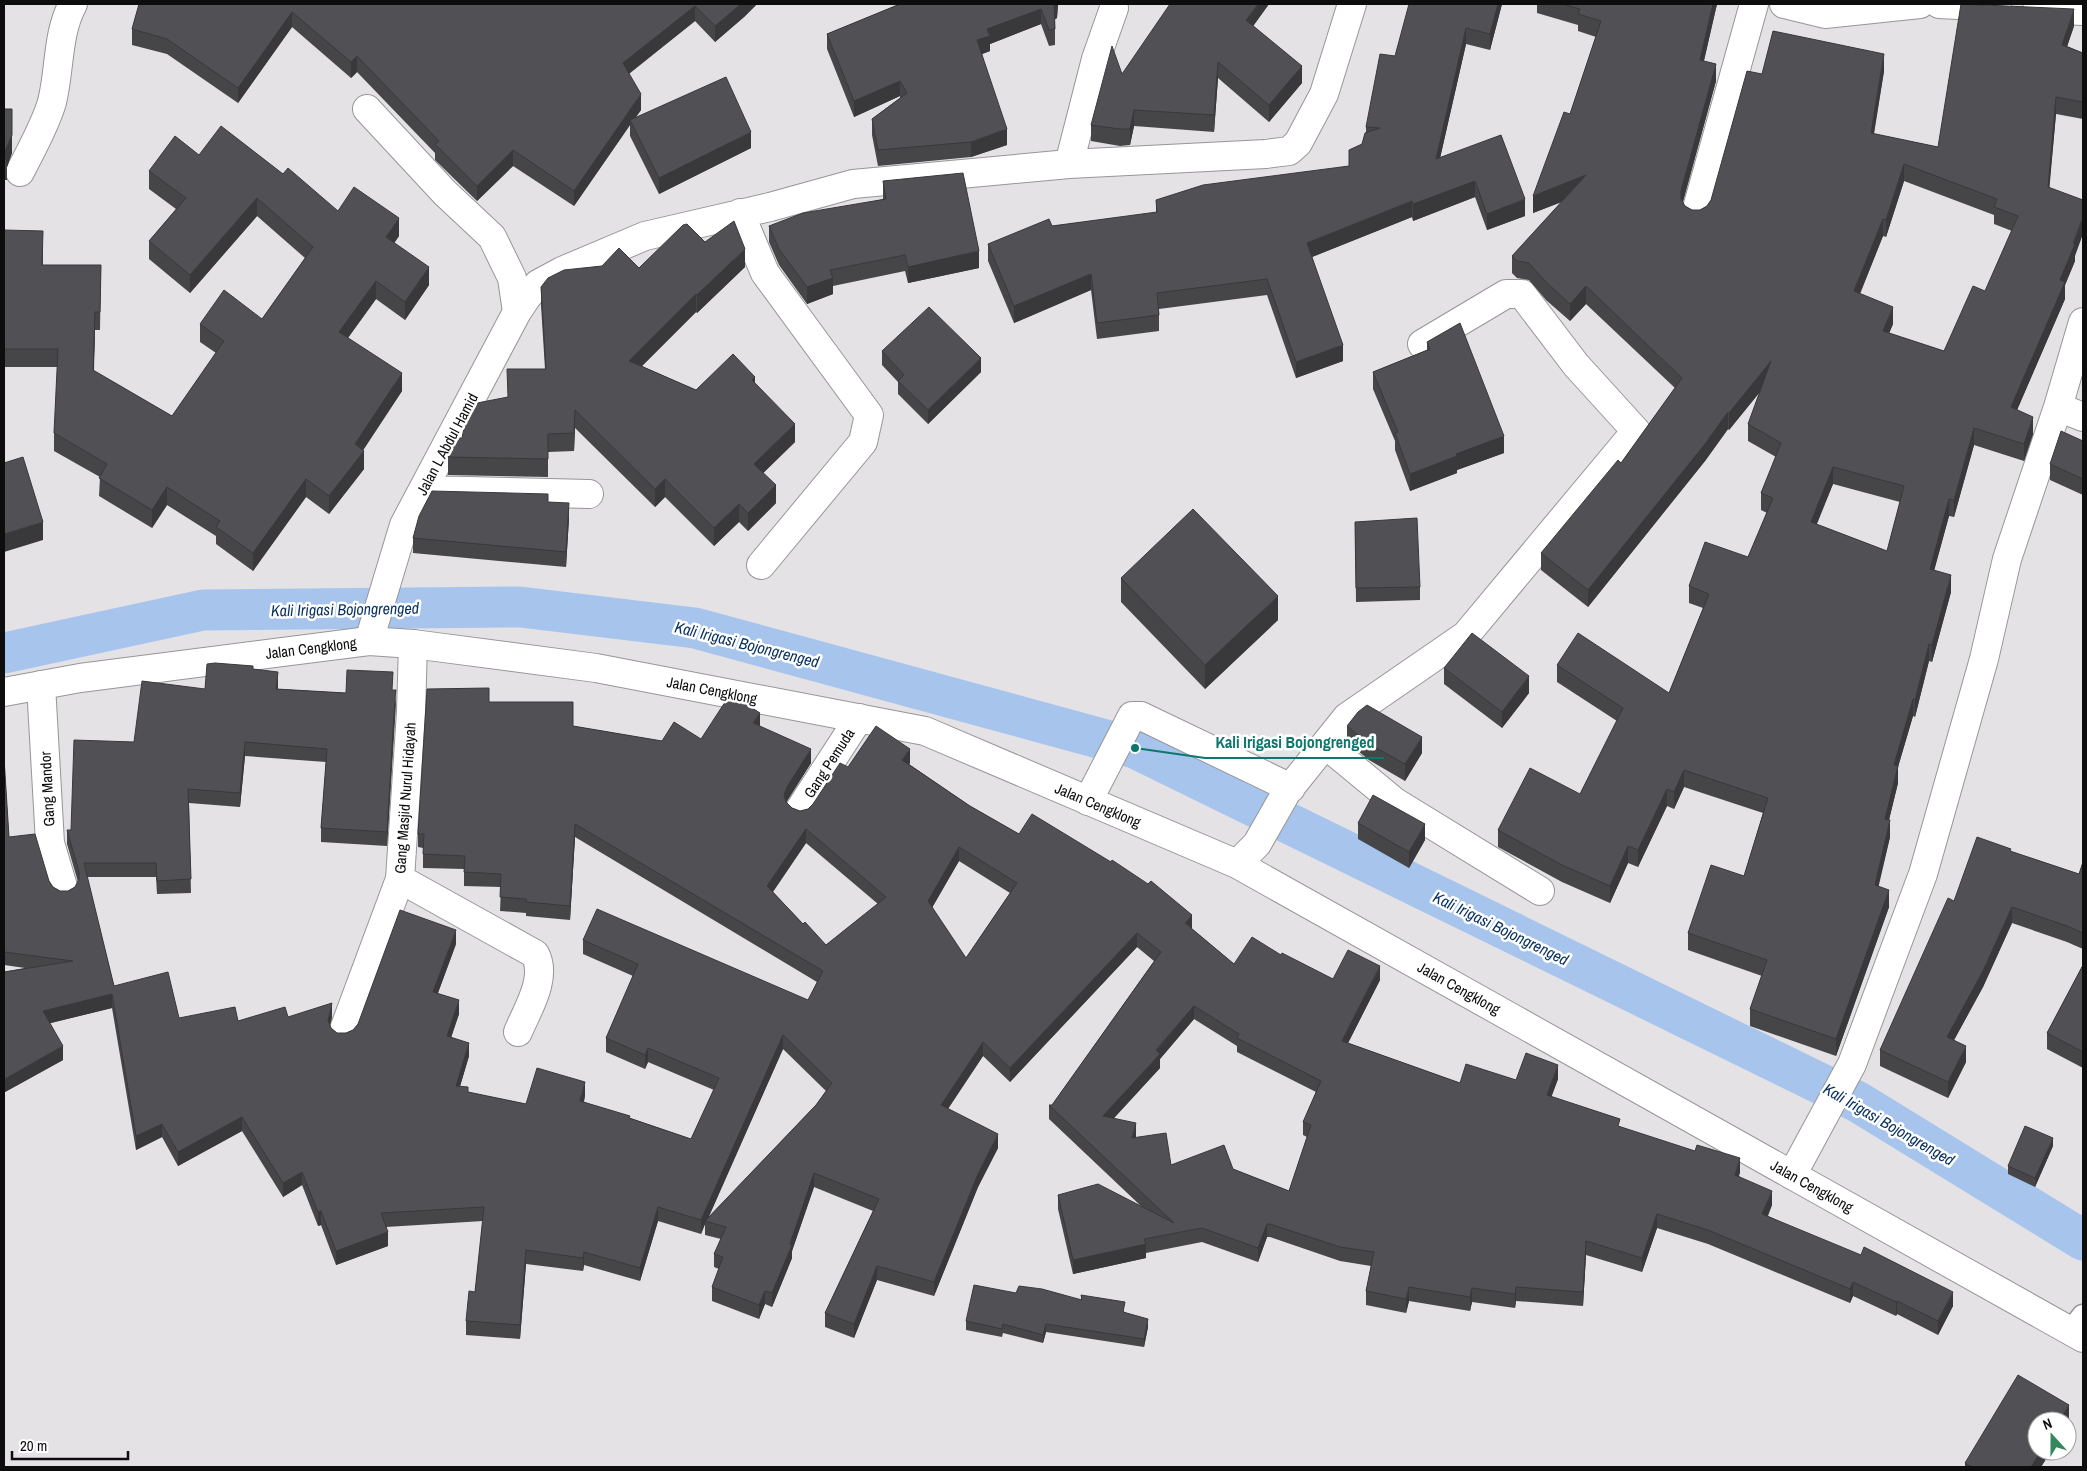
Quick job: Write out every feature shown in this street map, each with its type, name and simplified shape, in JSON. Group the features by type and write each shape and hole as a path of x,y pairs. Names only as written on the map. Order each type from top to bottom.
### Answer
{"street":[{"path":"20,172 44,124 52,103 63,37 73,4"},
{"name":"Jalan L Abdul Hamid","path":"374,629 404,525 517,312 538,284 562,270 645,236 853,184 1069,164 1285,152 1293,148 1324,94 1352,4"},
{"path":"1696,212 1754,4"},
{"path":"1784,4 1825,14 1920,4"},
{"path":"1938,4 2083,11"},
{"path":"1069,164 1096,59 1114,8"},
{"path":"367,109 444,193 492,236 512,278 517,312"},
{"path":"740,213 765,273 869,415 863,442 760,565"},
{"path":"1237,864 1257,844 1288,791 1347,718 1466,635 1636,431 1576,365 1522,294 1506,294 1422,344"},
{"path":"1797,1167 1852,1064 1924,874 1984,659 2007,559 2058,407 2083,322"},
{"path":"2058,407 2083,417"},
{"path":"423,490 589,494"},
{"name":"Jalan Cengklong","path":"4,692 374,629 413,644 596,668 925,731 1237,864 1797,1167 2079,1328"},
{"name":"Gang Masjid Nurul Hidayah","path":"343,1032 400,878 411,712 413,644"},
{"name":"Gang Mandor","path":"41,685 50,843 64,890"},
{"path":"1088,800 1132,716 1141,716 1288,791"},
{"name":"Gang Pemuda","path":"800,809 859,718"},
{"path":"1326,745 1396,802 1540,891"},
{"path":"400,878 536,954 540,962 540,978 518,1032"}],"building":[{"path":"139,4 741,4 715,26 695,6 623,63 641,94 574,191 513,150 477,186 435,144 439,141 357,56 351,62 292,12 238,88 167,39 132,29"},
{"path":"900,4 1054,4 1055,29 1049,30 1041,9 987,29 990,36 977,40 1007,129 971,142 878,150 872,119 907,93 900,81 854,101 827,34"},
{"path":"1170,4 1258,4 1246,20 1302,66 1269,105 1218,62 1214,115 1134,110 1130,129 1091,125 1112,46 1122,74"},
{"path":"1409,4 1498,4 1490,34 1466,28 1436,159 1501,135 1525,199 1487,214 1475,181 1413,204 1412,201 1307,243 1343,345 1296,362 1267,279 1157,293 1159,315 1097,323 1091,274 1014,306 988,244 1049,219 1052,226 1157,212 1156,200 1203,185 1349,166 1349,150 1362,144 1365,133 1380,128 1366,127 1380,54 1395,56"},
{"path":"1562,4 1713,4 1700,60 1716,64 1681,191 1681,199 1685,206 1692,210 1700,210 1707,206 1711,200 1747,71 1762,74 1773,31 1884,54 1871,133 1938,147 1961,4 2074,9 2062,45 2083,53 2083,102 2056,97 2048,187 2083,200 2083,217 2073,243 2075,244 2060,280 2065,282 2011,407 2033,417 2024,444 1974,428 1954,500 1949,499 1930,569 1951,575 1932,645 1929,644 1915,700 1913,699 1894,765 1898,766 1885,819 1890,820 1875,885 1889,890 1836,1039 1750,1009 1767,960 1688,933 1711,865 1744,876 1768,798 1684,770 1674,792 1667,789 1638,850 1628,846 1610,886 1562,865 1498,830 1530,768 1580,794 1623,708 1557,665 1578,633 1669,693 1709,594 1689,586 1705,542 1748,557 1773,498 1761,493 1781,443 1748,424 1771,361 1728,412 1705,444 1588,590 1541,553 1618,460 1621,463 1682,378 1586,286 1570,304 1529,263 1517,261 1512,256 1586,175 1533,196 1564,112 1570,114 1601,21 1578,14 1580,9","holes":["1904,164 1997,199 1994,207 2018,216 1985,291 1973,286 1944,351 1883,331 1893,307 1854,291 1883,219 1886,220","1833,467 1904,486 1887,551 1811,522"]},
{"path":"726,77 751,132 659,178 630,120"},
{"path":"4,109 12,109 12,135 4,154"},
{"path":"221,126 283,174 288,168 338,211 354,187 399,218 386,237 429,267 405,302 376,281 339,332 402,373 355,444 364,451 329,496 306,479 253,553 216,527 220,521 167,487 152,510 99,478 107,464 54,433 58,349 4,349 4,230 43,231 42,265 101,265 100,312 95,312 93,370 172,416 224,341 200,324 224,290 262,319 313,247 257,198 190,275 149,241 186,198 149,171 175,136 199,155"},
{"path":"963,173 979,251 908,267 905,255 830,270 833,278 807,287 779,249 769,226 803,213 886,199 883,181"},
{"path":"734,221 745,249 696,294 629,361 696,390 733,354 755,377 752,380 795,424 754,464 776,485 748,513 739,504 714,528 665,479 655,489 575,410 574,433 548,434 548,459 448,457 458,438 462,438 464,428 477,403 508,397 507,369 546,369 541,287 548,278 564,270 602,266 619,248 639,268 683,225 687,224 705,242"},
{"path":"929,307 981,358 928,410 898,381 904,375 882,351"},
{"path":"1460,323 1504,436 1410,474 1395,433 1398,432 1373,372 1430,349 1427,342"},
{"path":"2061,431 2083,441 2083,479 2050,464"},
{"path":"23,457 43,522 4,534 4,463"},
{"path":"432,491 548,494 548,502 569,503 566,552 413,538 419,516"},
{"path":"1193,509 1278,596 1205,665 1121,578"},
{"path":"1417,518 1420,587 1356,588 1355,522"},
{"path":"1472,633 1529,676 1502,712 1444,668"},
{"path":"207,664 253,666 253,669 278,672 276,689 346,693 347,670 393,672 392,690 396,690 387,832 321,828 327,749 245,742 240,793 188,789 191,879 157,881 156,863 84,863 114,986 168,972 179,1018 235,1007 238,1021 285,1007 288,1017 332,1003 328,1020 331,1028 337,1033 346,1033 353,1030 358,1024 400,910 456,930 433,992 459,1000 447,1036 469,1043 456,1086 468,1087 468,1092 526,1104 537,1068 585,1082 580,1101 630,1116 629,1118 691,1139 719,1078 648,1048 645,1055 606,1038 638,964 583,940 597,909 808,1000 823,971 575,824 570,906 526,902 526,899 500,897 501,874 464,872 465,856 423,854 424,834 418,834 427,689 489,688 489,702 573,702 573,726 662,741 674,722 701,739 729,696 735,697 760,713 753,723 811,749 784,795 786,802 792,808 800,811 808,809 840,763 848,767 876,726 910,749 902,760 970,806 1019,834 1032,814 1111,862 1112,860 1148,884 1151,881 1192,915 1185,923 1234,964 1252,937 1281,955 1282,953 1333,979 1348,950 1380,966 1342,1041 1460,1083 1466,1064 1516,1080 1526,1053 1558,1065 1547,1095 1620,1119 1618,1126 1695,1151 1697,1145 1740,1158 1735,1175 1772,1191 1762,1214 1861,1255 1864,1247 1953,1292 1938,1321 1853,1282 1850,1289 1708,1230 1657,1214 1642,1258 1586,1241 1583,1292 1516,1287 1515,1294 1472,1288 1470,1297 1409,1287 1406,1299 1366,1291 1374,1252 1340,1247 1270,1224 1267,1224 1258,1248 1202,1228 1144,1239 1146,1244 1073,1260 1058,1195 1098,1184 1174,1223 1049,1105 1052,1105 1161,952 1137,933 1010,1068 983,1042 941,1105 998,1134 978,1174 934,1282 877,1266 854,1324 825,1313 879,1199 814,1173 790,1244 792,1245 772,1293 765,1291 759,1305 712,1287 723,1257 714,1254 726,1227 705,1221 816,1105 832,1083 783,1035 701,1220 658,1207 640,1268 584,1252 583,1258 526,1250 520,1325 466,1321 469,1291 475,1292 484,1207 381,1213 388,1232 336,1251 321,1211 318,1212 302,1172 283,1183 242,1117 178,1152 162,1124 136,1136 112,994 43,1011 63,1046 5,1079 4,972 73,961 4,952 4,758 9,837 35,834 49,881 53,887 60,891 68,891 75,887 79,879 79,872 67,830 71,830 74,740 134,742 142,681 205,689","holes":["806,829 886,897 826,945 767,886","959,847 1017,883 966,958 928,901","1194,1006 1239,1034 1237,1038 1321,1081 1303,1122 1311,1125 1289,1191 1233,1169 1224,1145 1171,1165 1166,1133 1132,1138 1136,1123 1103,1116 1160,1054 1156,1050"]},
{"path":"1367,705 1422,737 1405,764 1369,744 1347,726 1358,712"},
{"path":"1373,795 1425,824 1409,852 1358,823"},
{"path":"1977,837 2011,849 2010,851 2079,874 2083,862 2083,933 2012,907 1983,971 1947,1037 1966,1046 1948,1082 1880,1050 1948,898 1954,901"},
{"path":"2083,965 2083,1052 2047,1033"},
{"path":"2025,1126 2053,1138 2035,1178 2008,1166"},
{"path":"974,1285 1016,1293 1019,1286 1042,1289 1082,1300 1081,1295 1125,1302 1123,1312 1148,1319 1144,1339 1046,1324 1043,1335 1003,1324 1002,1329 966,1321"},
{"path":"2018,1375 2069,1405 2065,1411 2027,1411 2027,1461 2035,1461 2031,1467 1972,1467 1965,1463"}],"waterway":[{"name":"Kali Irigasi Bojongrenged","path":"4,653 203,610 520,607 695,628 1135,748 1858,1102 2083,1240"}],"place":[{"name":"Kali Irigasi Bojongrenged","path":"1135,748"}]}
